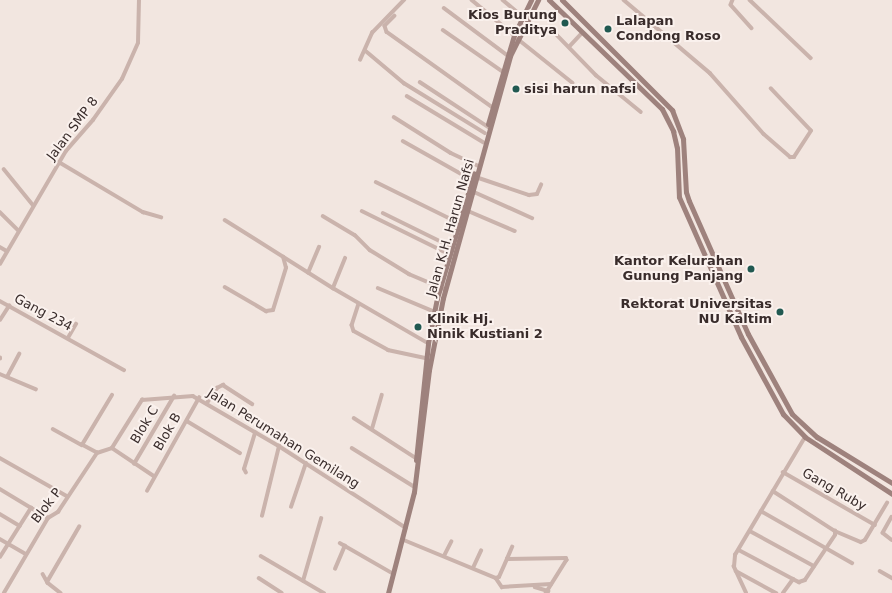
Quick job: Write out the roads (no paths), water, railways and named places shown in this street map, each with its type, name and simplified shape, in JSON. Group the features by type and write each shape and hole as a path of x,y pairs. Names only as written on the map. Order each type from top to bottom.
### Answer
{"main road":[{"name":"Jalan K.H. Harun Nafsi","path":"388,593 404,540 415,487 427,369 426,358 435,312 522,16 531,0"},
{"name":"Jalan K.H. Harun Nafsi","path":"464,210 472,191 485,133 489,127 492,107 507,55 538,0"},
{"path":"549,0 655,101 667,119 677,148 679,197 741,337 782,414 805,437 892,494"},
{"path":"562,0 672,110 683,139 686,192 748,334 782,400 801,425 837,451 892,483"},
{"name":"Jalan K.H. Harun Nafsi","path":"452,255 452,246 460,224"},
{"name":"Jalan K.H. Harun Nafsi","path":"417,470 416,458 427,369 443,288"},
{"path":"741,337 748,334"}],"street":[{"name":"Jalan SMP 8","path":"0,264 18,230 59,162 122,79 138,43 139,0"},
{"path":"360,60 366,51 376,28 404,0"},
{"path":"472,0 573,83"},
{"path":"503,0 527,20"},
{"path":"624,0 710,73 764,134 790,157 794,157 811,131 771,89"},
{"path":"733,0 731,5 752,28"},
{"path":"750,0 811,58"},
{"path":"444,8 507,55"},
{"path":"395,16 385,26 387,32 492,107"},
{"path":"443,30 502,71"},
{"path":"569,47 582,33"},
{"path":"557,35 596,75 641,112"},
{"path":"366,51 404,82 485,133"},
{"path":"420,82 489,127"},
{"path":"407,96 483,142"},
{"path":"394,117 451,154 477,165"},
{"path":"403,142 474,178 529,195 537,194 541,185"},
{"path":"59,162 143,212 161,217"},
{"path":"4,169 33,205"},
{"path":"376,182 460,224"},
{"path":"472,191 532,218"},
{"path":"362,210 452,255"},
{"path":"464,210 514,231"},
{"path":"0,212 18,230"},
{"path":"383,213 452,246"},
{"path":"323,216 355,235 370,250 410,274 443,288"},
{"path":"225,220 359,304 428,343"},
{"path":"0,247 8,251"},
{"path":"308,273 318,247"},
{"path":"225,287 266,311 273,310 286,268 283,256"},
{"path":"333,288 345,258"},
{"path":"378,288 435,312"},
{"name":"Gang 234","path":"0,301 124,370"},
{"path":"359,304 352,325 354,331 388,350 426,358"},
{"path":"0,320 9,306"},
{"path":"68,338 76,324"},
{"path":"7,377 19,354"},
{"path":"0,374 36,389"},
{"path":"207,403 217,388 222,385 252,404"},
{"path":"82,445 112,395"},
{"name":"Jalan Perumahan Gemilang","path":"112,448 142,400 189,395 199,398 279,446 406,528"},
{"path":"372,429 382,395"},
{"name":"Blok C","path":"134,464 174,396"},
{"name":"Blok B","path":"147,491 154,476 199,398"},
{"path":"354,418 416,458"},
{"path":"187,421 240,453"},
{"path":"53,430 97,453 112,448 154,476"},
{"path":"246,473 244,469 252,431"},
{"path":"746,593 735,571 734,559 783,472 805,437"},
{"path":"262,516 279,446"},
{"path":"352,448 415,487"},
{"name":"Blok P","path":"4,593 48,518 58,512 67,496 97,453"},
{"path":"0,458 67,496"},
{"path":"291,507 306,463"},
{"name":"Gang Ruby","path":"783,472 875,525"},
{"path":"0,489 48,518"},
{"path":"773,491 835,531 864,542 887,503"},
{"path":"0,557 31,508"},
{"path":"761,511 852,563"},
{"path":"0,514 20,526"},
{"path":"892,517 883,533 892,540"},
{"path":"303,581 321,519"},
{"path":"47,582 79,527"},
{"path":"750,531 814,566"},
{"path":"739,550 799,582 805,580 826,548 835,531"},
{"path":"0,539 26,554"},
{"path":"404,540 496,578 502,587 551,584"},
{"path":"444,556 451,542"},
{"path":"340,543 394,574"},
{"path":"335,568 346,546"},
{"path":"496,578 499,577 512,547"},
{"path":"473,568 481,550"},
{"path":"261,556 318,591 324,593"},
{"path":"507,559 566,558 567,560 547,592 532,586"},
{"path":"735,571 776,593"},
{"path":"880,571 892,578"},
{"path":"43,574 47,582 61,593"},
{"path":"259,578 282,593"},
{"path":"783,593 793,579"}],"place":[{"name":"Kios Burung Praditya","path":"565,23"},
{"name":"Lalapan Condong Roso","path":"608,29"},
{"name":"sisi harun nafsi","path":"516,89"},
{"name":"Kantor Kelurahan Gunung Panjang","path":"751,269"},
{"name":"Rektorat Universitas NU Kaltim","path":"780,312"},
{"name":"Klinik Hj. Ninik Kustiani 2","path":"418,327"}]}
